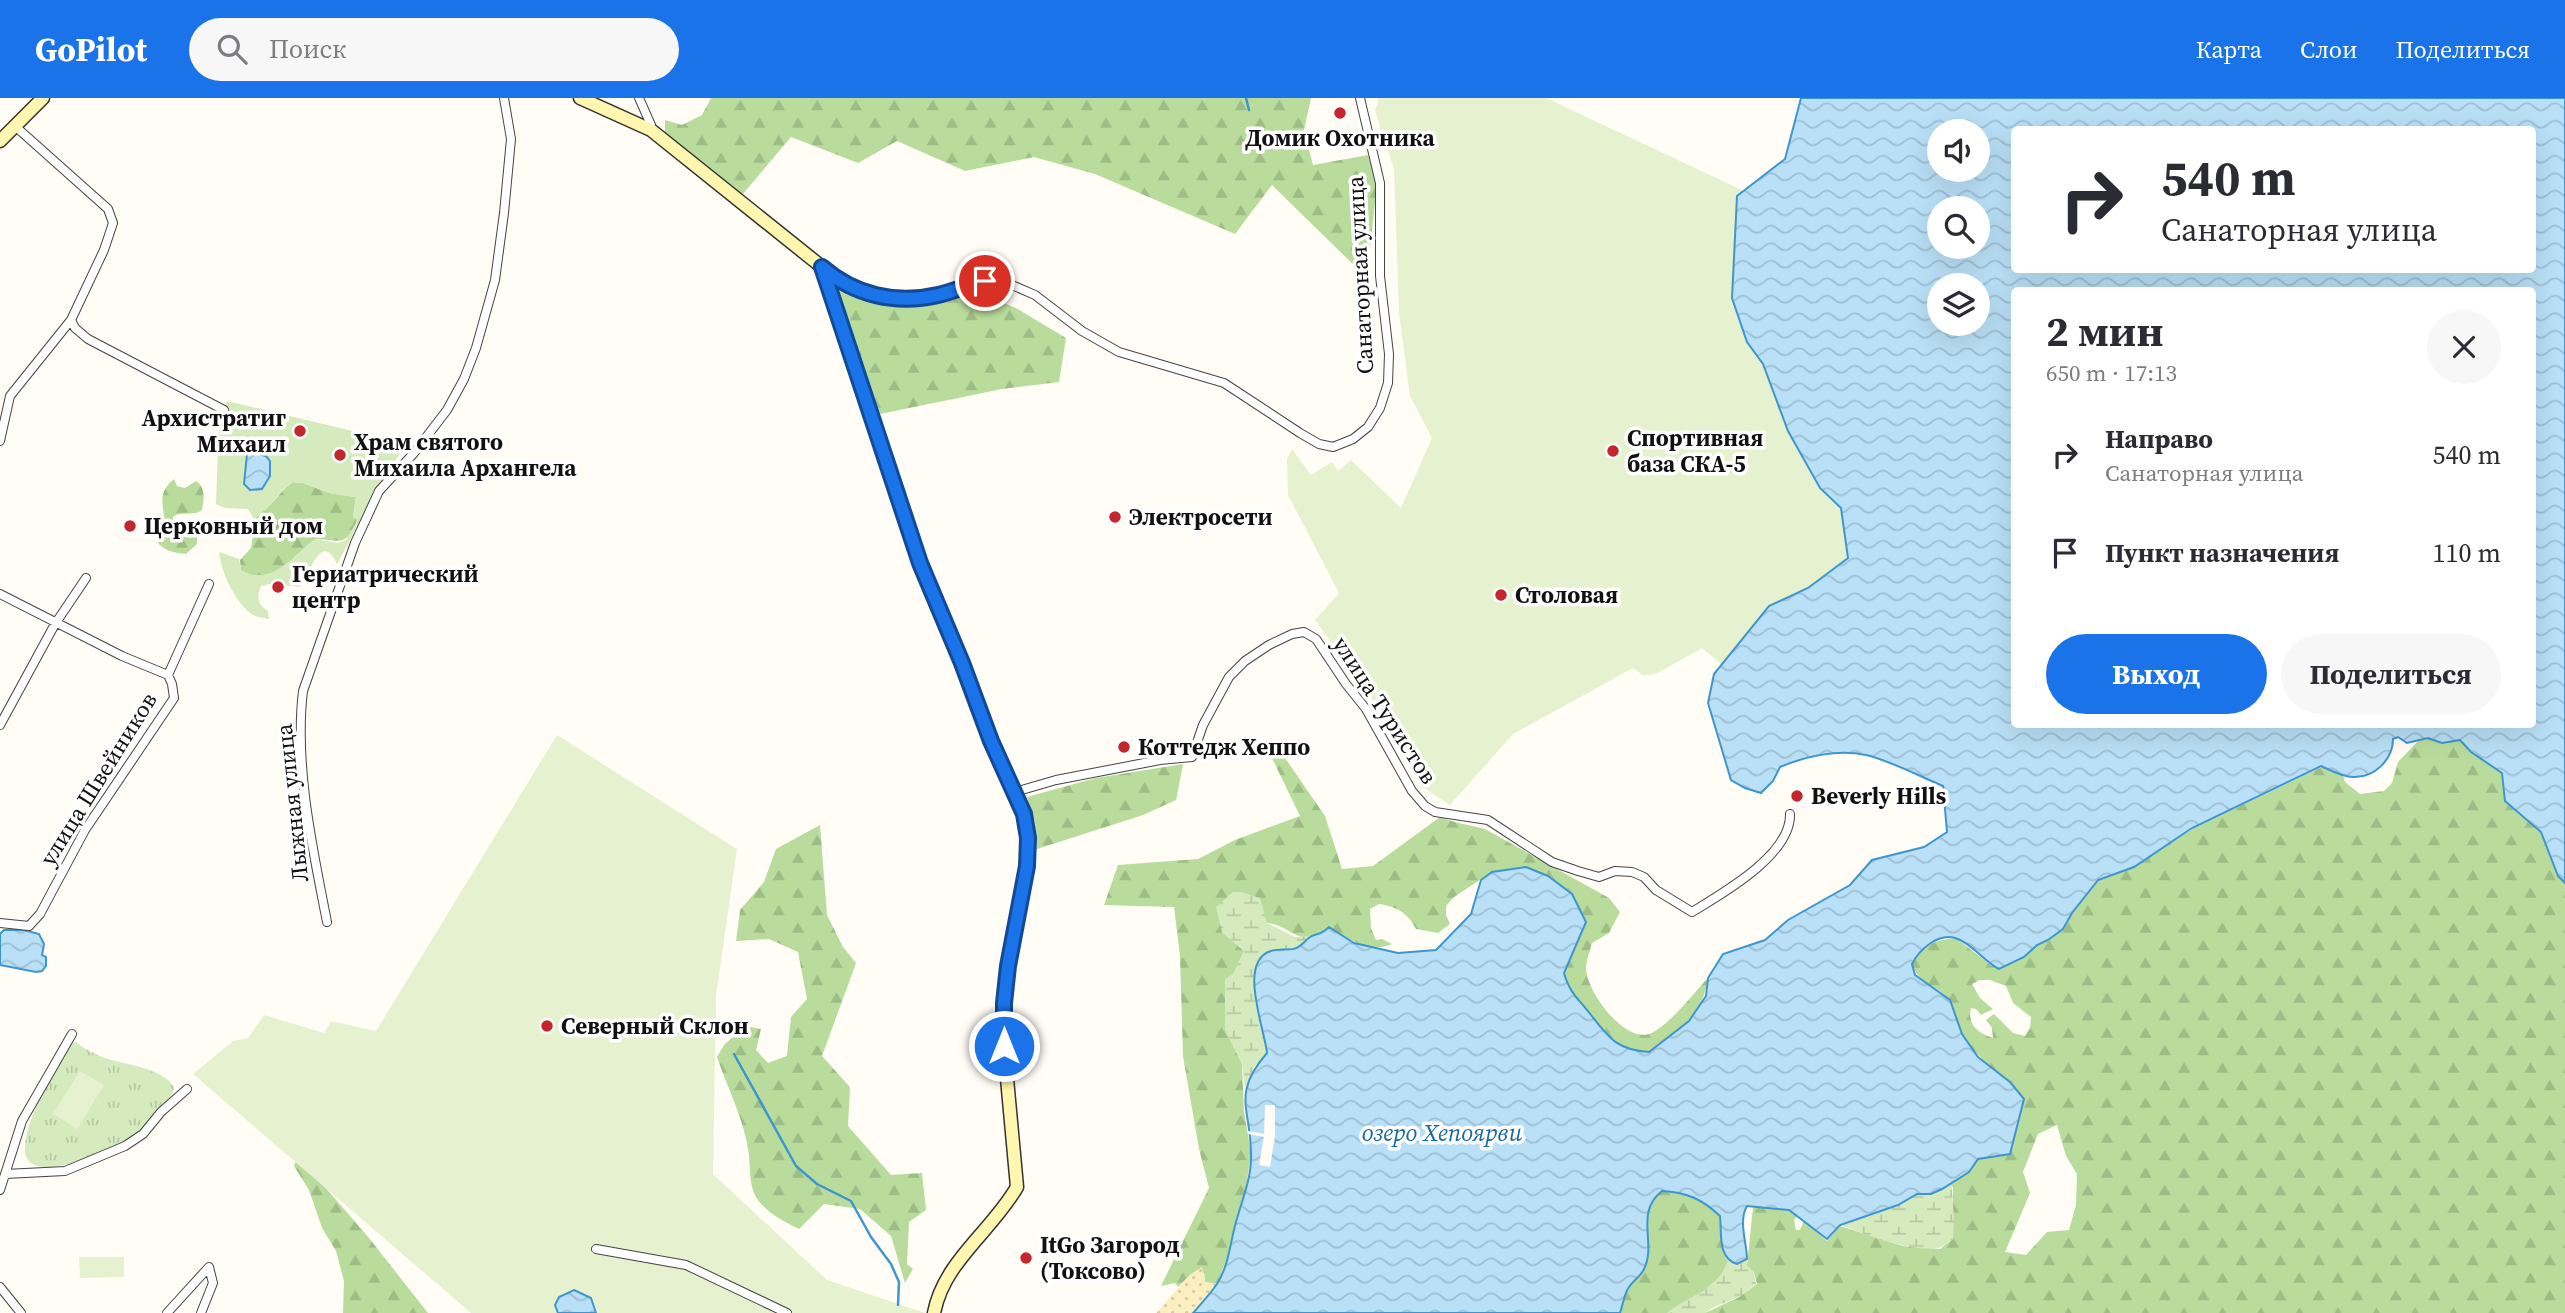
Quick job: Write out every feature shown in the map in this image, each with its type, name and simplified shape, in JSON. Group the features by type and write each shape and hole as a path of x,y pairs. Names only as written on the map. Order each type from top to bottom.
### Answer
{"street":[{"path":"0,141 43,98"},
{"name":"Лыжная улица","path":"327,922 302,759 300,710 303,691 355,543 379,491 414,453 447,410 464,379 476,348 495,280 504,213 511,139 504,98"},
{"name":"Санаторная улица","path":"580,98 651,130 840,282 888,298 913,300 985,281 1012,285 1035,295 1082,331 1119,352 1224,383 1300,433 1319,444 1333,447 1353,439 1368,427 1380,408 1388,383 1389,354 1380,276 1380,183 1360,98"},
{"path":"639,98 651,130"},
{"path":"0,441 10,396 71,320 104,250 113,223 108,209 16,127"},
{"path":"822,267 920,563 991,741 1024,814 1028,838 1027,866 1012,940 1004,1003 1004,1046 1017,1187 994,1220 951,1271 937,1297 934,1313"},
{"path":"71,320 75,328 88,339 223,410"},
{"path":"0,725 55,624 86,578"},
{"name":"улица Швейников","path":"0,923 29,926 40,914 85,830 174,698 168,675 209,584"},
{"path":"0,594 55,624 168,675"},
{"name":"улица Туристов","path":"1015,792 1056,780 1148,762 1192,757 1203,725 1229,677 1245,661 1292,634 1304,632 1316,639 1366,709 1412,791 1425,806 1435,813 1488,820 1552,862 1600,877 1615,871 1632,872 1644,877 1656,890 1692,912 1726,892 1760,866 1783,840 1790,814"},
{"path":"0,1190 22,1121 72,1034"},
{"path":"5,1174 65,1171 125,1146 143,1134 161,1112 187,1089"},
{"path":"596,1249 686,1265 787,1313"},
{"path":"167,1313 209,1267 214,1283 201,1313"},
{"path":"0,1287 21,1313"}],"green space":[{"path":"711,98 1311,98 1304,130 1313,165 1368,155 1377,183 1367,278 1272,185 1235,234 1095,174 1034,157 965,171 897,141 858,163 791,137 742,195 665,133 665,120 682,125 702,115"},
{"name":"Спортивная база СКА-5","path":"1379,98 1546,98 1744,191 1737,196 1747,342 1763,364 1788,431 1820,488 1841,508 1848,558 1808,588 1769,606 1721,664 1702,648 1658,673 1644,676 1633,668 1513,734 1450,805 1421,786 1376,705 1315,620 1339,593 1288,495 1287,459 1292,449 1311,475 1332,462 1338,471 1351,460 1401,508 1432,438 1410,396 1399,313 1394,169 1375,111"},
{"path":"838,290 900,306 984,295 1016,308 1066,338 1059,382 1002,389 880,414"},
{"path":"227,401 407,444 337,564 326,551 315,559 300,587 269,584 261,586 259,601 268,611 269,619 253,615 240,603 226,578 219,552 239,559 241,570 252,575 272,573 315,539 338,543 346,540 358,519 353,517 356,497 329,493 293,482 254,519 248,509 225,508 216,504 219,421"},
{"path":"174,479 177,486 185,488 196,481 204,494 202,510 173,517 173,528 188,528 197,535 197,544 186,554 166,549 157,541 165,522 163,494"},
{"path":"293,482 329,493 356,497 353,517 358,519 354,528 342,540 315,539 273,572 252,575 241,571 240,560 251,548 256,515 266,509"},
{"name":"Северный Склон","path":"557,735 737,849 716,996 713,1174 827,1280 925,1313 471,1313 193,1074 233,1041 248,1038 264,1015 324,1033 331,1021 376,1031"},
{"path":"2428,738 2442,743 2460,740 2471,752 2503,773 2505,801 2541,832 2558,876 2565,883 2565,1313 1705,1313 1739,1297 1757,1284 1754,1273 1747,1266 1753,1207 1789,1210 1797,1216 1794,1220 1796,1230 1800,1230 1804,1221 1827,1241 1840,1226 1903,1246 1940,1249 1953,1239 1953,1187 1950,1185 1969,1172 1978,1159 2010,1154 2024,1100 1970,1046 1950,1001 1915,971 1912,964 1925,948 1935,942 1956,938 1992,966 2024,957 2037,944 2049,940 2064,929 2072,913 2098,880 2135,866 2194,828 2322,767 2343,775 2345,782 2360,794 2384,791 2392,783 2398,762 2420,739","holes":["1980,980 1990,980 2006,986 2013,1003 2031,1017 2030,1028 2025,1036 2013,1033 1994,1014 1986,1020 1992,1028 1993,1038 1975,1028 1972,1024 1971,1008 1981,1015 1993,1009 1980,998 1972,984","2057,1125 2066,1156 2077,1174 2076,1205 2069,1230 2047,1232 2026,1255 2005,1252 2030,1193 2023,1172 2038,1134"]},
{"path":"1283,755 1325,816 1342,869 1373,866 1440,817 1485,829 1609,898 1620,912 1609,933 1592,943 1586,969 1600,1002 1618,1023 1629,1030 1649,1034 1656,1030 1672,1017 1708,978 1701,1002 1680,1030 1649,1052 1621,1045 1603,1030 1575,996 1564,973 1586,922 1572,894 1548,876 1526,867 1492,872 1454,897 1446,906 1450,924 1438,933 1416,929 1405,914 1391,907 1379,904 1370,909 1371,928 1376,940 1382,939 1392,944 1384,947 1359,944 1329,927 1311,937 1296,935 1267,923 1222,932 1244,951 1234,973 1225,1029 1242,1064 1244,1111 1251,1154 1246,1187 1231,1248 1217,1284 1205,1282 1204,1273 1191,1274 1178,1287 1175,1283 1161,1286 1209,1188 1199,1149 1183,1056 1180,956 1174,907 1104,905 1118,865 1198,859 1235,840 1300,816 1271,756"},
{"path":"1183,764 1176,800 1143,815 1034,850 1035,823 1027,797 1096,778"},
{"path":"820,825 827,915 843,947 856,963 822,1056 850,1087 848,1126 891,1175 922,1173 926,1210 909,1222 907,1264 913,1269 905,1283 891,1236 860,1209 824,1204 799,1229 775,1216 760,1203 752,1186 742,1125 717,1057 724,1045 745,1026 761,1029 756,1050 768,1063 787,1056 791,1017 807,999 798,952 769,939 736,941 740,910 764,882 776,849"},
{"path":"1235,890 1260,898 1267,923 1295,937 1311,936 1301,947 1269,951 1255,1002 1265,1035 1267,1053 1254,1067 1245,1089 1242,1064 1225,1029 1225,979 1234,973 1244,951 1222,932 1216,907"},
{"path":"76,1042 105,1058 163,1076 174,1088 154,1120 129,1140 73,1163 54,1167 38,1166 28,1160 25,1146 31,1119 50,1080 72,1043"},
{"path":"80,1071 104,1085 77,1129 53,1114"},
{"path":"296,1161 305,1164 369,1238 428,1313 343,1313 344,1281 336,1251 322,1228 309,1190 294,1166"},
{"path":"1950,1185 1953,1239 1940,1247 1926,1249 1901,1245 1840,1225 1898,1205 1917,1194 1931,1194"},
{"path":"1662,1191 1694,1198 1720,1216 1723,1253 1728,1261 1723,1275 1685,1306 1669,1313 1620,1313 1627,1290 1643,1272 1648,1259 1649,1209"},
{"path":"79,1257 124,1257 124,1277 80,1278"},
{"path":"1747,1259 1747,1266 1754,1273 1756,1284 1739,1297 1705,1313 1667,1313 1709,1287 1723,1272 1728,1261 1737,1264"}],"sand":[{"path":"1202,1267 1205,1282 1217,1284 1193,1313 1156,1313 1191,1274"}],"water":[{"name":"озеро Хепоярви","path":"1801,98 2565,98 2565,883 2558,876 2541,832 2505,801 2502,773 2471,752 2460,740 2442,743 2428,738 2407,743 2398,737 2393,739 2386,760 2369,774 2349,777 2321,766 2192,828 2134,867 2098,880 2063,929 2037,945 2024,957 1999,969 1969,945 1951,937 1931,943 1919,953 1912,964 1915,975 1950,1000 1962,1034 1978,1057 2010,1082 2024,1099 2010,1154 1978,1159 1969,1172 1942,1189 1931,1194 1917,1194 1898,1205 1840,1225 1827,1239 1789,1210 1747,1206 1743,1225 1747,1259 1737,1264 1723,1251 1720,1216 1693,1198 1662,1191 1649,1209 1648,1249 1644,1269 1627,1290 1620,1313 1193,1313 1217,1284 1224,1269 1250,1171 1246,1091 1256,1067 1267,1053 1254,982 1261,957 1271,951 1296,948 1329,927 1354,943 1398,953 1436,950 1471,914 1481,880 1492,872 1526,867 1548,876 1572,894 1586,922 1564,973 1572,991 1615,1041 1629,1049 1649,1052 1689,1021 1706,996 1708,978 1723,954 1765,940 1788,920 1850,885 1872,860 1924,847 1947,832 1943,786 1866,755 1833,753 1780,767 1773,781 1761,793 1731,780 1708,703 1714,674 1769,606 1808,588 1848,558 1841,508 1820,488 1788,431 1763,364 1747,342 1732,298 1737,196 1785,159"},
{"path":"251,452 266,456 270,461 270,476 262,489 250,490 244,484 247,454"},
{"path":"4,930 24,930 39,934 44,944 42,955 46,957 46,966 42,971 0,965 0,934"},
{"path":"574,1290 591,1298 596,1313 558,1313 555,1305 559,1297"}],"pier":[{"path":"1265,1105 1275,1105 1275,1136 1270,1167 1259,1165 1264,1137 1248,1134 1248,1131 1264,1134"}],"waterway":[{"path":"1246,98 1249,110"},
{"path":"734,1054 796,1166 817,1184 851,1201 871,1237 891,1264 899,1282 898,1305"}],"place":[{"name":"Домик Охотника","path":"1340,113"},
{"name":"Архистратиг Михаил","path":"300,431"},
{"name":"Спортивная база СКА-5","path":"1613,451"},
{"name":"Храм святого Михаила Архангела","path":"340,455"},
{"name":"Электросети","path":"1115,517"},
{"name":"Церковный дом","path":"130,526"},
{"name":"Гериатрический центр","path":"278,587"},
{"name":"Столовая","path":"1501,595"},
{"name":"Коттедж Хеппо","path":"1124,747"},
{"name":"Beverly Hills","path":"1797,796"},
{"name":"Северный Склон","path":"547,1026"},
{"name":"ItGo Загород (Токсово)","path":"1026,1258"}],"route":[{"path":"985,281 913,300 888,298 840,282 822,267 920,563 991,741 1024,814 1028,838 1027,866 1008,966 1004,1003 1004,1046"}]}
